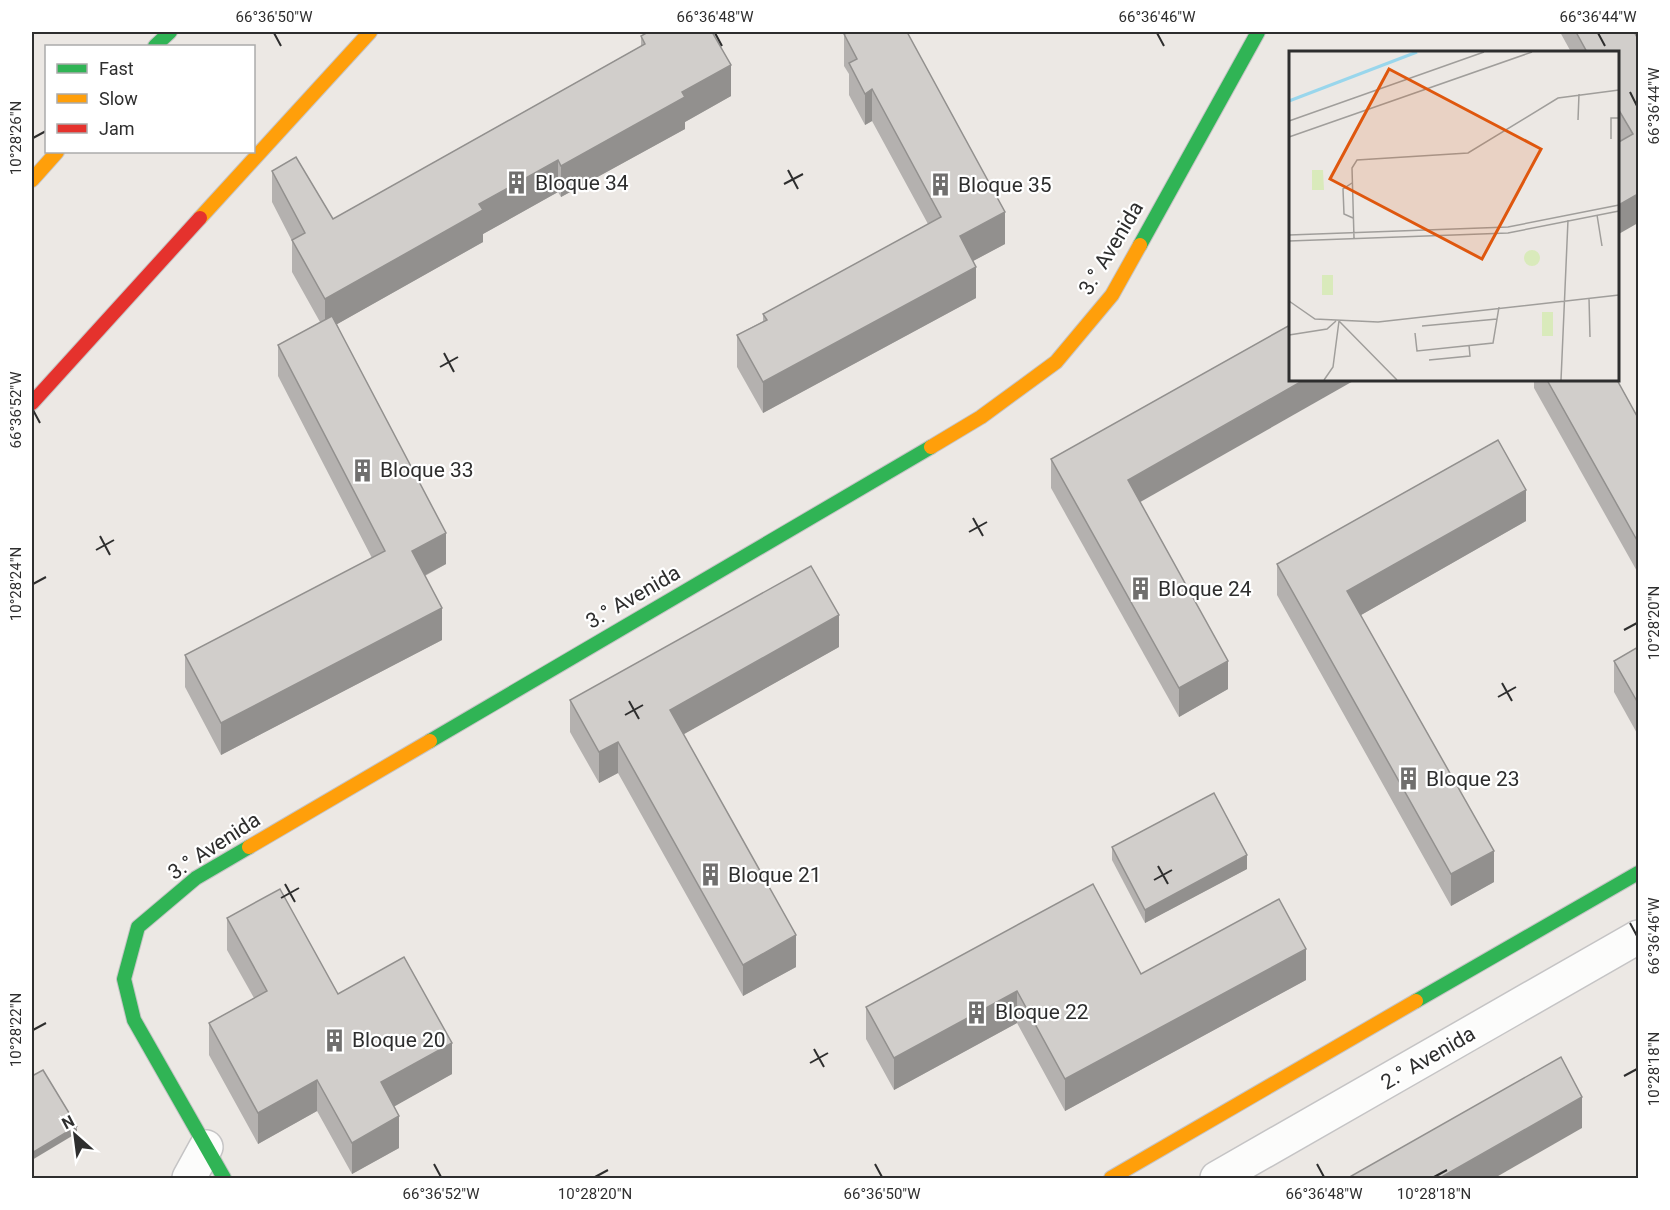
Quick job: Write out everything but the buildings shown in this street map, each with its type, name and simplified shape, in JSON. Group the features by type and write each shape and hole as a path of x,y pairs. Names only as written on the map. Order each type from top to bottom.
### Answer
{"street":[{"path":"156,45 170,32"},
{"path":"32,403 370,32"},
{"name":"3.° Avenida","path":"224,1179 134,1020 124,980 138,927 196,878 981,417 1056,362 1112,295 1258,32"},
{"path":"32,180 56,153"},
{"path":"1111,1179 1638,873"},
{"name":"2.° Avenida","path":"1217,1179 1638,937"},
{"path":"189,1179 206,1147"}],"traffic: fast":[{"path":"156,45 170,32"},
{"path":"1140,245 1258,32"},
{"path":"430,741 931,447"},
{"path":"224,1178 134,1020 124,979 138,927 196,878 249,847"},
{"path":"1416,1001 1638,873"}],"traffic: slow":[{"path":"200,218 370,32"},
{"path":"32,180 56,153"},
{"path":"931,447 981,417 1056,362 1112,295 1140,245"},
{"path":"249,847 430,741"},
{"path":"1111,1178 1416,1001"}],"traffic: jam":[{"path":"32,403 200,218"}],"place":[{"name":"Bloque 34","path":"517,183"},
{"name":"Bloque 35","path":"940,185"},
{"name":"Bloque 33","path":"362,470"},
{"name":"Bloque 24","path":"1140,589"},
{"name":"Bloque 23","path":"1408,779"},
{"name":"Bloque 21","path":"710,875"},
{"name":"Bloque 22","path":"977,1012"},
{"name":"Bloque 20","path":"334,1040"}]}
